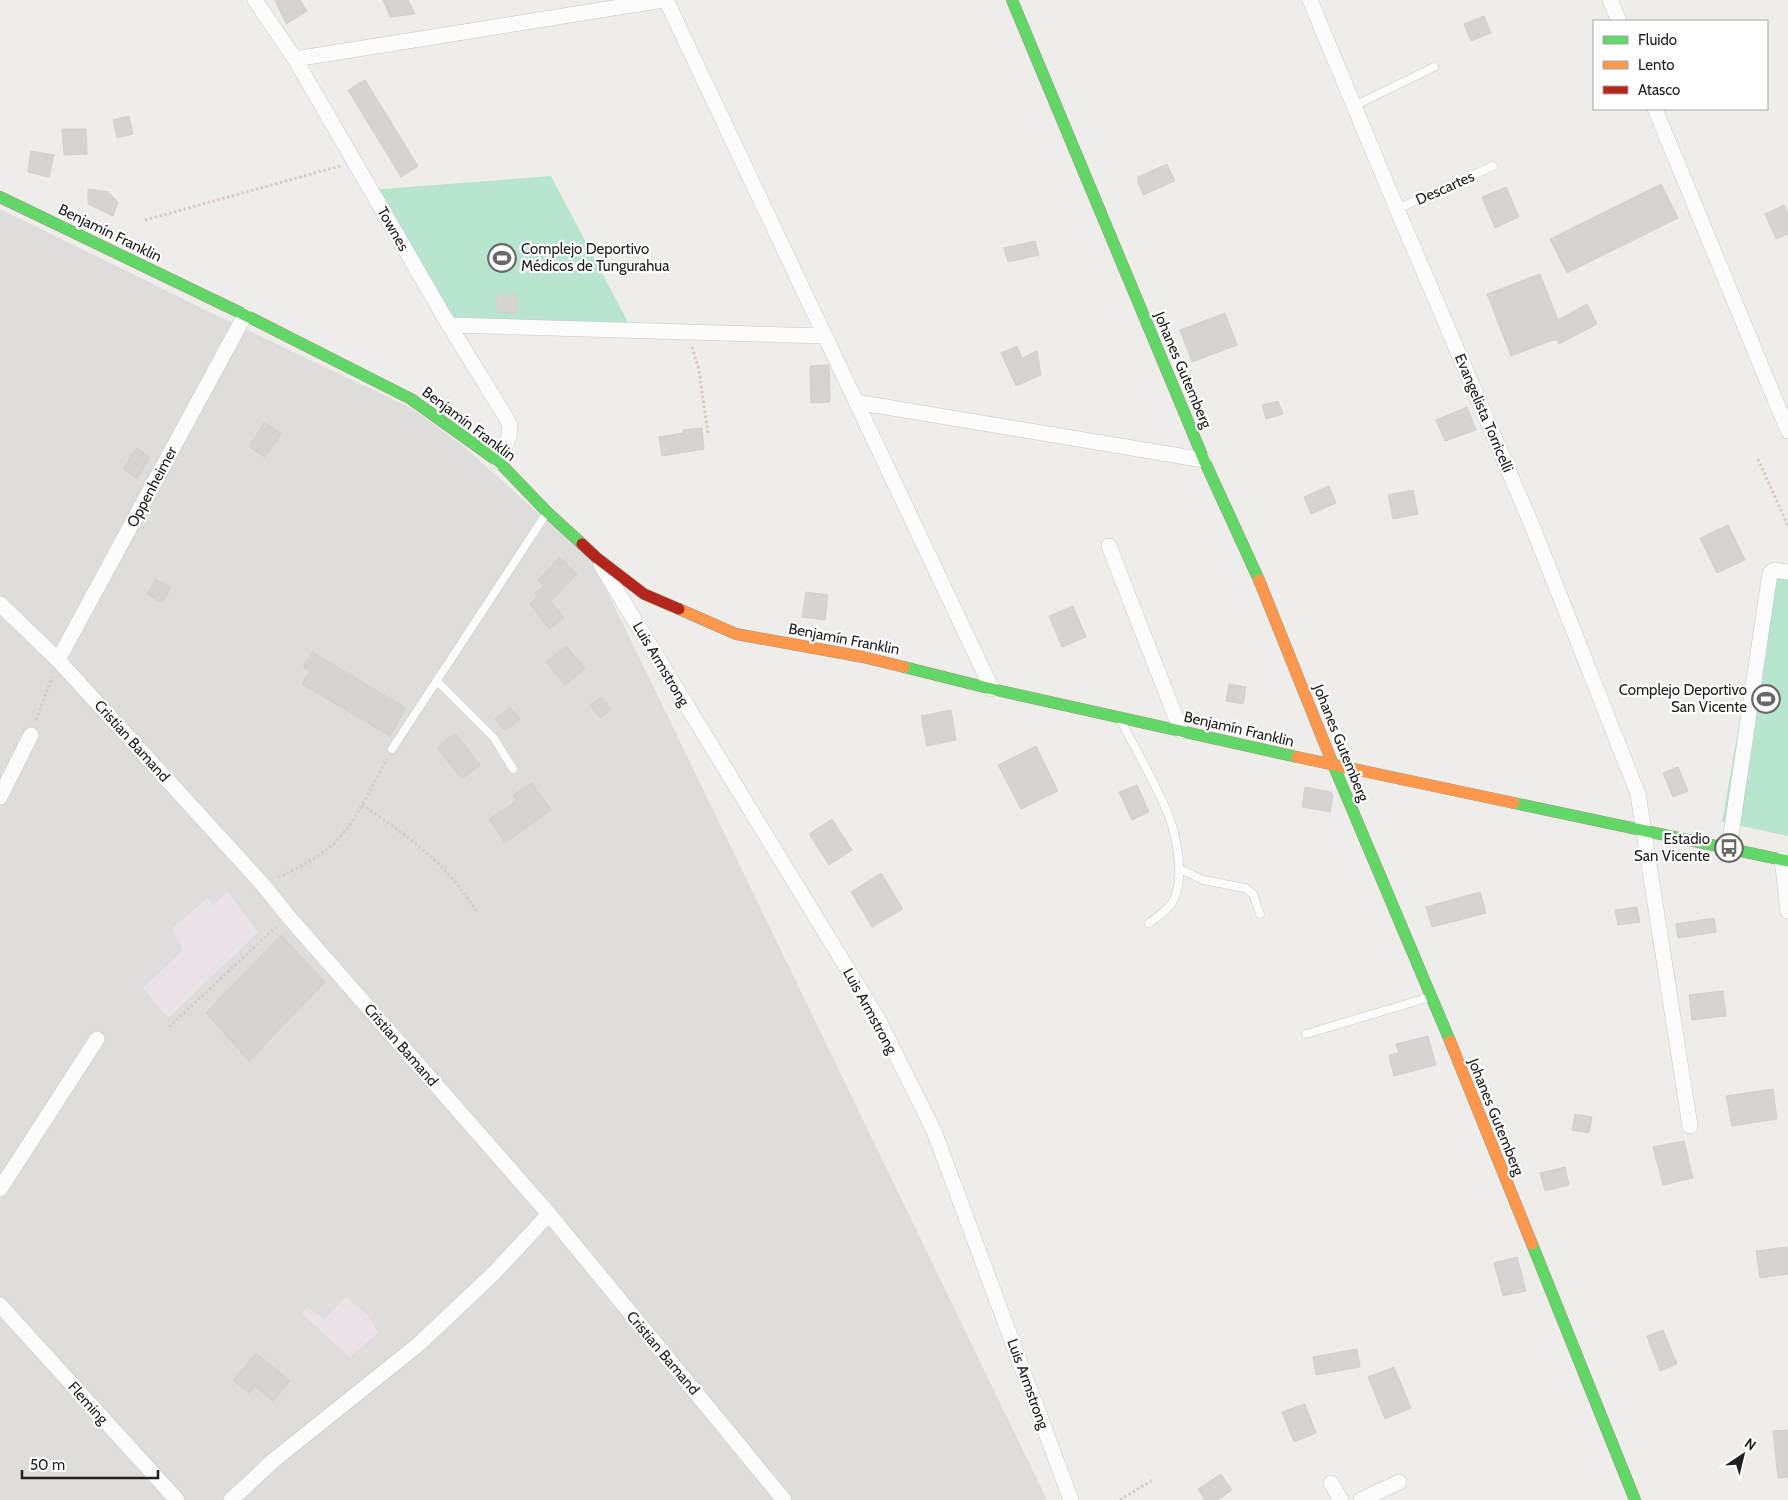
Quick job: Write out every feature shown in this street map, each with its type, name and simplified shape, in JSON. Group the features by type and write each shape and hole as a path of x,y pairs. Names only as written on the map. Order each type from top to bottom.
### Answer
{"street":[{"name":"Townes","path":"255,0 295,59 449,325 510,425 509,436 499,462"},
{"path":"295,59 665,0 992,689"},
{"name":"Johanes Gutemberg","path":"1012,0 1204,460 1258,578 1333,765 1432,997 1635,1500"},
{"name":"Evangelista Torricelli","path":"1310,0 1533,528 1638,794 1690,1126"},
{"path":"1610,0 1619,20"},
{"path":"1655,110 1788,431"},
{"name":"Benjamín Franklin","path":"0,197 245,314 411,399 499,462 547,512 597,558 644,594 736,634 863,656 992,689 1333,765 1785,860"},
{"name":"Oppenheimer","path":"58,660 245,314"},
{"path":"449,325 825,336"},
{"path":"856,402 1204,460"},
{"path":"1109,546 1181,731"},
{"name":"Luis Armstrong","path":"597,558 882,1028 934,1131 1071,1500"},
{"path":"1728,848 1770,574 1774,570 1788,572"},
{"name":"Cristian Bamand","path":"0,604 58,660 264,886 288,916 549,1214 784,1500"},
{"path":"0,798 31,735"},
{"path":"1785,860 1788,911"},
{"path":"0,1189 97,1039"},
{"path":"231,1500 274,1460 419,1344 494,1273 549,1214"},
{"name":"Fleming","path":"0,1305 177,1500"},
{"path":"1361,1500 1399,1482"},
{"path":"1332,1483 1341,1500"}],"lane":[{"path":"1354,106 1434,67"},
{"name":"Descartes","path":"1397,209 1492,166"},
{"path":"392,750 547,512"},
{"path":"437,681 494,738 513,768"},
{"path":"1120,717 1168,814 1175,835 1180,869 1177,892 1173,902 1166,911 1149,923"},
{"path":"1180,869 1202,880 1245,888 1253,894 1260,914"},
{"path":"1306,1034 1432,997"}],"path":[{"path":"145,220 355,162"},
{"path":"688,332 698,370 708,434"},
{"path":"1758,459 1788,526"},
{"path":"31,735 58,660"},
{"path":"264,886 309,862 341,836 362,804 392,750"},
{"path":"362,804 401,831 435,859 464,892 476,911"},
{"path":"169,1027 288,916"},
{"path":"1120,1500 1154,1479"}],"shaded area":[{"path":"0,209 411,408 461,444 593,562 1047,1500 0,1500"},
{"path":"227,891 258,932 168,1018 143,988 183,950 172,928 208,898 213,906"},
{"path":"346,1297 369,1316 378,1332 350,1357 302,1314 307,1307 325,1319"}],"green space":[{"name":"Complejo Deportivo Médicos de Tungurahua","path":"551,176 632,330 449,325 370,190"},
{"name":"Complejo Deportivo San Vicente","path":"1766,571 1788,575 1788,836 1722,822"}],"building":[{"path":"275,0 300,0 307,11 286,24"},
{"path":"383,0 408,0 415,14 390,17"},
{"path":"1484,16 1491,33 1471,41 1464,24"},
{"path":"365,80 418,166 401,177 348,90"},
{"path":"129,116 133,134 117,138 113,120"},
{"path":"62,129 86,129 87,154 64,155"},
{"path":"31,151 54,155 49,177 28,172"},
{"path":"1167,164 1175,181 1143,195 1138,183 1138,177"},
{"path":"1661,184 1678,218 1567,273 1550,239"},
{"path":"1506,187 1519,217 1495,228 1482,197"},
{"path":"88,189 108,192 118,202 113,216 88,204"},
{"path":"1784,205 1788,214 1788,234 1776,239 1765,214"},
{"path":"1035,241 1039,255 1008,262 1004,248"},
{"path":"1540,274 1558,320 1587,304 1597,324 1559,344 1556,339 1511,356 1487,294"},
{"path":"497,295 517,295 517,313 497,312"},
{"path":"1225,313 1237,345 1192,362 1180,330"},
{"path":"1017,346 1022,358 1037,351 1041,375 1016,386 1001,353"},
{"path":"829,365 830,402 811,403 810,366"},
{"path":"1278,401 1283,414 1266,419 1262,405"},
{"path":"1467,407 1476,430 1445,441 1436,420"},
{"path":"264,422 281,433 265,457 249,447"},
{"path":"702,428 704,449 662,456 659,437 683,433 683,430"},
{"path":"137,448 150,457 137,478 123,469"},
{"path":"1329,486 1336,503 1311,514 1304,497"},
{"path":"1413,490 1418,514 1393,519 1388,495"},
{"path":"1728,525 1745,560 1717,573 1700,538"},
{"path":"560,557 577,574 551,601 564,618 549,629 530,604 538,597 535,593 544,586 538,580"},
{"path":"156,579 171,588 162,603 147,594"},
{"path":"806,592 828,595 825,620 802,617"},
{"path":"1073,606 1086,637 1062,647 1049,616"},
{"path":"566,646 585,669 565,685 546,662"},
{"path":"312,652 406,708 390,736 302,684 310,671 303,667"},
{"path":"1229,684 1246,687 1243,704 1226,701"},
{"path":"602,697 611,710 600,718 590,705"},
{"path":"510,707 520,719 505,731 495,719"},
{"path":"951,710 956,740 927,746 921,716"},
{"path":"455,733 480,765 462,779 437,748"},
{"path":"1036,746 1058,791 1021,809 998,765"},
{"path":"1678,767 1688,791 1673,797 1663,773"},
{"path":"532,783 551,810 505,843 489,819 517,801 513,795"},
{"path":"1137,785 1149,812 1132,820 1119,792"},
{"path":"1305,787 1331,792 1333,796 1330,812 1302,807"},
{"path":"832,819 852,850 829,865 809,834"},
{"path":"881,873 903,909 872,927 851,892"},
{"path":"1480,892 1486,913 1432,927 1426,907"},
{"path":"1637,907 1640,922 1618,925 1615,910"},
{"path":"1714,918 1716,932 1678,938 1676,924"},
{"path":"281,935 325,982 249,1061 206,1013"},
{"path":"1723,991 1726,1016 1692,1020 1689,995"},
{"path":"1428,1036 1436,1065 1394,1076 1389,1055 1399,1053 1396,1044"},
{"path":"1773,1089 1777,1119 1732,1126 1726,1096"},
{"path":"1575,1114 1592,1117 1589,1133 1572,1130"},
{"path":"1684,1141 1693,1178 1663,1185 1653,1147"},
{"path":"1565,1167 1569,1185 1545,1191 1540,1173"},
{"path":"1788,1247 1788,1274 1760,1278 1756,1251"},
{"path":"1517,1257 1526,1291 1503,1296 1494,1263"},
{"path":"1663,1330 1677,1364 1660,1371 1647,1336"},
{"path":"1357,1349 1360,1367 1316,1375 1313,1357"},
{"path":"256,1353 290,1381 273,1401 255,1386 249,1393 233,1380"},
{"path":"1394,1367 1411,1408 1385,1419 1368,1377"},
{"path":"1305,1404 1316,1433 1294,1442 1282,1412"},
{"path":"1788,1430 1788,1477 1778,1478 1773,1431"},
{"path":"1221,1474 1232,1490 1218,1500 1205,1500 1198,1489"}],"traffic: fast":[{"path":"1012,0 1204,460 1259,580"},
{"path":"0,197 245,315 411,399 499,462 547,512 582,544"},
{"path":"904,667 992,689 1297,757"},
{"path":"1330,757 1450,1041"},
{"path":"1514,803 1788,861"},
{"path":"1532,1244 1635,1500"}],"traffic: slow":[{"path":"1259,580 1330,757"},
{"path":"679,609 736,634 863,657 904,667"},
{"path":"1297,757 1514,803"},
{"path":"1450,1041 1532,1244"}],"traffic: jam":[{"path":"582,544 644,594 679,609"}],"place":[{"name":"Complejo Deportivo Médicos de Tungurahua","path":"502,258"},
{"name":"Complejo Deportivo San Vicente","path":"1766,699"},
{"name":"Estadio San Vicente","path":"1729,848"}]}
